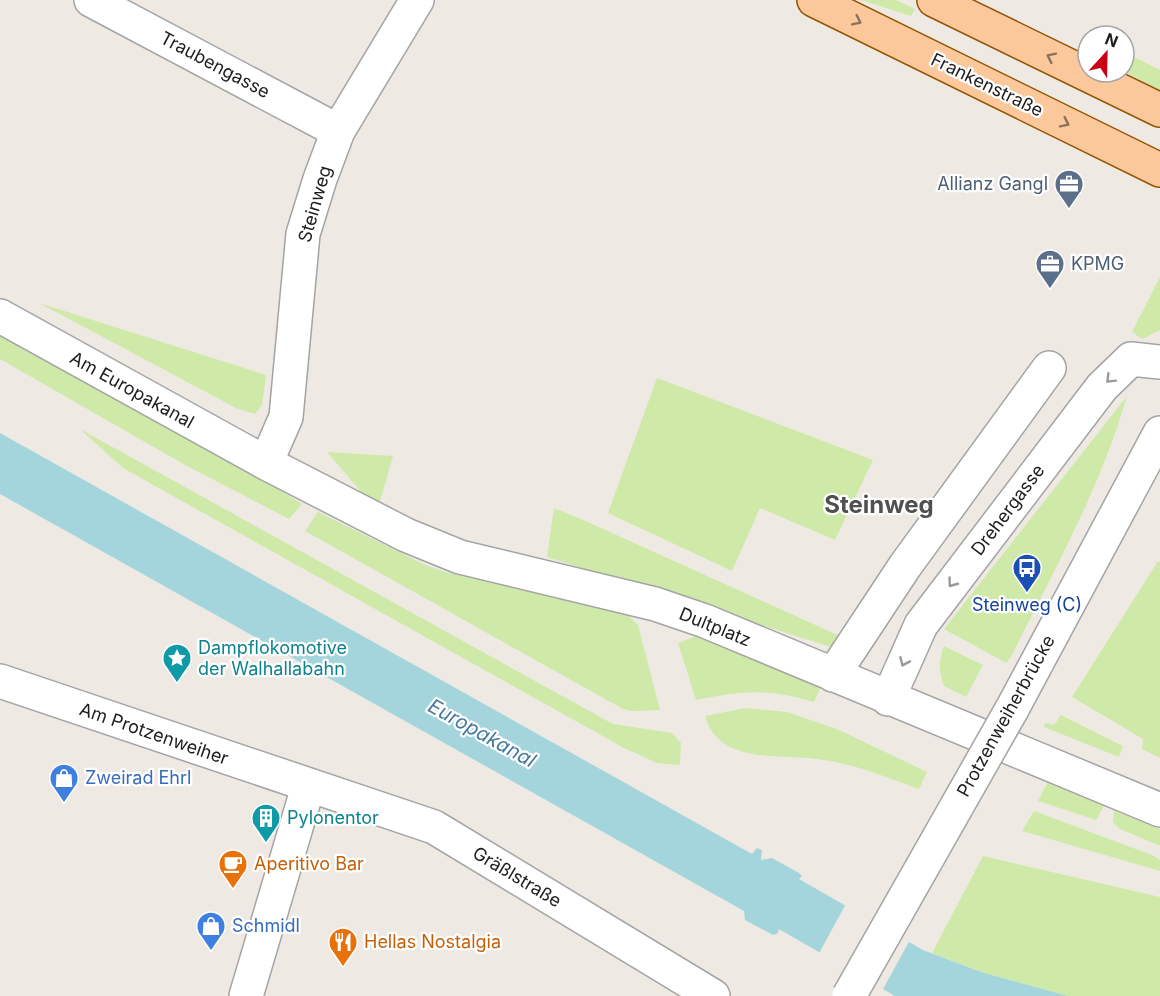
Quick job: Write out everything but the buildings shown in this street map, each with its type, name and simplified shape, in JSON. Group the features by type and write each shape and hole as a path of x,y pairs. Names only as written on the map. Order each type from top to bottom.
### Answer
{"main road":[{"name":"Frankenstraße","path":"814,0 1160,170"},
{"path":"934,0 1160,110"}],"street":[{"name":"Traubengasse","path":"91,0 338,131"},
{"name":"Steinweg","path":"266,463 286,417 303,234 320,178 338,131 417,0"},
{"name":"Am Europakanal","path":"0,316 266,463"},
{"name":"Drehergasse","path":"888,699 921,625 1102,387 1131,359 1160,362"},
{"path":"834,675 899,574 1049,368"},
{"name":"Protzenweiherbrücke","path":"849,996 1012,709 1160,433"},
{"name":"Dultplatz","path":"266,463 406,535 460,557 655,604 834,675 1160,810"},
{"name":"Am Protzenweiher","path":"0,681 308,787"},
{"path":"246,996 308,787"},
{"name":"Gräßlstraße","path":"308,787 434,827 695,991"}],"green space":[{"path":"861,0 896,0 915,9 911,16"},
{"path":"1136,58 1160,70 1160,91 1136,78"},
{"path":"1160,277 1160,330 1142,339 1132,332"},
{"path":"39,303 266,375 262,405 255,414 236,408"},
{"path":"0,333 250,471 302,504 289,519 187,466 0,359"},
{"path":"657,378 873,460 835,540 760,508 732,571 608,513"},
{"path":"1127,396 1090,496 1011,657 1006,663 944,629"},
{"path":"80,429 613,724 672,733 681,743 680,765 657,763 624,748 123,468"},
{"path":"327,452 393,456 379,505 363,494"},
{"path":"554,508 842,637 834,648 547,557"},
{"path":"318,512 425,565 448,573 626,613 638,625 660,710 623,709 305,531"},
{"path":"1158,561 1160,562 1160,758 1142,749 1143,739 1072,697"},
{"path":"697,636 821,687 814,702 755,692 696,700 678,643"},
{"path":"944,646 983,665 966,697 944,686 940,666"},
{"path":"745,708 787,712 837,729 927,772 919,789 843,764 817,759 751,754 736,749 722,742 712,731 705,716"},
{"path":"1061,715 1123,746 1119,757 1044,727 1045,723 1054,725"},
{"path":"1047,783 1104,806 1096,820 1038,801"},
{"path":"1034,811 1152,855 1160,860 1160,871 1022,831"},
{"path":"1114,811 1160,829 1160,846 1120,829 1113,822"},
{"path":"983,856 1160,897 1160,996 1068,996 984,973 932,953"}],"water":[{"name":"Europakanal","path":"0,433 752,854 757,848 762,850 761,860 772,858 799,873 802,876 799,879 923,950 984,973 1068,996 895,996 779,929 778,933 773,935 745,920 744,911 0,494"}],"pier":[{"path":"847,902 911,938 882,991 818,955"}],"place":[{"name":"Allianz Gangl","path":"1069,210"},
{"name":"KPMG","path":"1050,290"},
{"name":"Steinweg (C)","path":"1027,594"},
{"name":"Dampflokomotive der Walhallabahn","path":"177,684"},
{"name":"Zweirad Ehrl","path":"64,804"},
{"name":"Pylonentor","path":"266,844"},
{"name":"Aperitivo Bar","path":"233,890"},
{"name":"Schmidl","path":"211,952"},
{"name":"Hellas Nostalgia","path":"343,968"}],"district":[{"name":"Steinweg","path":"879,505"}]}
